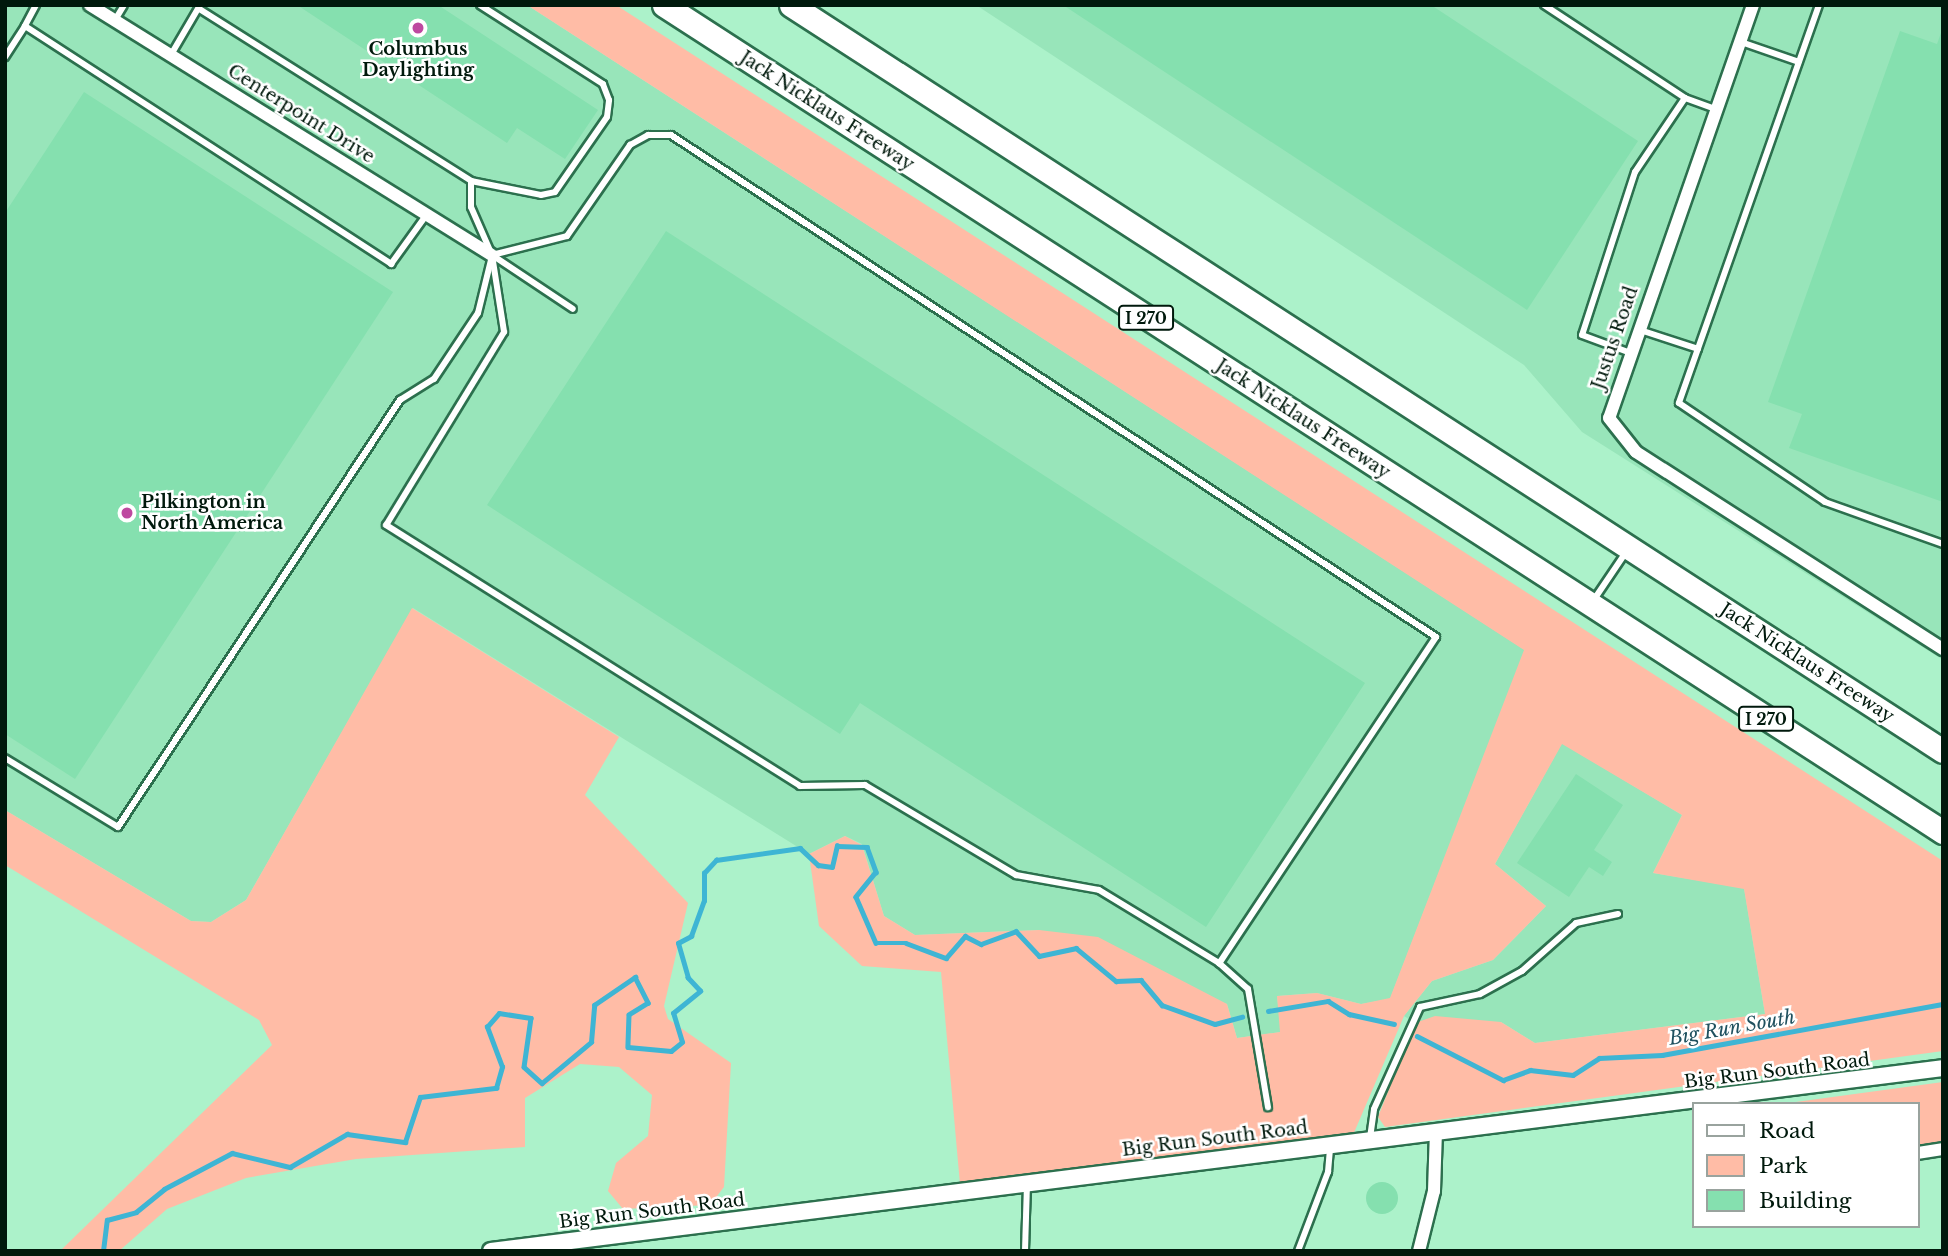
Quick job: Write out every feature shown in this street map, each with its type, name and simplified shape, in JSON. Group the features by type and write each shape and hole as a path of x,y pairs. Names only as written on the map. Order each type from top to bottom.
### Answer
{"highway":[{"name":"Jack Nicklaus Freeway","path":"664,5 1943,832"},
{"name":"Jack Nicklaus Freeway","path":"790,5 1943,751"}],"street":[{"name":"Centerpoint Drive","path":"90,5 172,53 492,255"},
{"name":"Justus Road","path":"1753,5 1611,397 1616,433 1943,649"},
{"name":"Big Run South Road","path":"1722,1102 1943,1068"},
{"name":"Big Run South Road","path":"491,1251 1436,1131 1692,1105"},
{"path":"1419,1251 1434,1191 1436,1131"},
{"path":"1920,1153 1943,1149"}],"lane":[{"path":"5,57 36,5"},
{"path":"115,20 124,5"},
{"path":"172,53 200,8 471,181 541,195 555,192 607,117 610,100 603,84 480,5"},
{"path":"1544,5 1685,98 1716,108"},
{"path":"1819,5 1679,403 1825,502 1943,544"},
{"path":"25,26 391,264 426,214"},
{"path":"1740,41 1799,62"},
{"path":"1628,352 1582,335 1635,172 1685,98"},
{"path":"492,255 567,236 630,145 648,135 671,135 1436,637 1219,963"},
{"path":"471,181 471,207 492,255 504,332 386,524 800,786 866,785 1016,875 1099,890 1219,963 1248,989 1268,1107"},
{"path":"492,255 573,309"},
{"path":"5,758 118,827 400,400 434,379 478,313 492,255"},
{"path":"1636,329 1698,349"},
{"path":"1590,606 1629,548"},
{"path":"1369,1140 1374,1109 1420,1007 1480,994 1522,971 1576,923 1618,914"},
{"path":"1298,1251 1328,1172 1330,1145"},
{"path":"1025,1251 1027,1182"}],"shaded area":[{"path":"5,5 527,5 1525,650 1390,999 1361,1004 1317,993 1277,996 1281,1032 1237,1038 1227,1004 1039,930 915,935 884,916 862,844 845,836 809,854 413,608 246,900 211,922 191,921 5,810"},
{"path":"976,5 1943,5 1943,660 1582,432 1524,365"},
{"path":"1562,743 1682,815 1653,873 1744,888 1765,1014 1535,1043 1501,1022 1415,1023 1404,1016 1432,981 1493,960 1546,906 1495,864"}],"green space":[{"path":"527,5 616,5 1943,861 1943,1051 1385,1127 1378,1117 1415,1023 1435,1016 1501,1022 1535,1043 1765,1014 1744,889 1653,873 1682,815 1562,744 1495,864 1546,906 1493,960 1432,981 1404,1016 1353,1135 960,1184 941,972 862,966 819,926 809,854 845,836 862,845 884,916 915,935 1039,930 1098,937 1227,1004 1237,1038 1280,1032 1277,996 1317,993 1361,1004 1390,998 1524,650"},
{"path":"412,608 619,737 585,795 688,903 664,1006 668,1019 731,1063 724,1187 710,1205 623,1209 608,1191 616,1163 648,1136 652,1095 619,1067 580,1064 525,1098 525,1147 356,1159 246,1178 167,1209 119,1251 60,1251 272,1045 259,1020 5,865 5,810 191,921 211,922 246,900"},
{"path":"1943,1082 1943,1143 1920,1146 1920,1102 1796,1102"}],"building":[{"path":"297,5 438,5 598,110 565,159 517,128 507,143"},
{"path":"1063,5 1431,5 1638,141 1527,310"},
{"path":"1942,30 1943,502 1789,448 1802,414 1768,402 1900,31 1937,44"},
{"name":"Pilkington in North America","path":"84,92 393,292 75,779 5,734 5,213"},
{"path":"666,231 1365,683 1206,927 860,703 840,734 487,505"},
{"path":"1576,774 1623,805 1594,850 1612,862 1603,876 1589,867 1569,897 1517,863"},
{"path":"1382,1182 1394,1186 1398,1198 1394,1210 1382,1214 1370,1210 1366,1198 1370,1186"}],"waterway":[{"name":"Big Run South","path":"103,1251 107,1220 136,1212 164,1189 232,1153 290,1167 347,1134 405,1142 420,1097 496,1088 502,1067 487,1027 499,1013 531,1018 524,1067 542,1083 591,1042 594,1005 635,977 648,1003 629,1015 628,1047 671,1051 682,1042 673,1013 700,991 688,978 678,943 691,936 704,901 704,873 716,860 800,848 818,865 832,867 837,846 867,847 876,872 856,897 876,943 906,943 946,958 965,936 981,944 1016,931 1039,956 1076,948 1116,981 1141,980 1162,1005 1215,1024 1242,1017"},
{"name":"Big Run South","path":"1268,1011 1328,1001 1349,1014 1394,1024"},
{"name":"Big Run South","path":"1417,1036 1503,1080 1530,1070 1573,1075 1599,1058 1662,1055 1943,1004"}],"place":[{"name":"Columbus Daylighting","path":"418,28"},
{"name":"Pilkington in North America","path":"127,513"}]}
